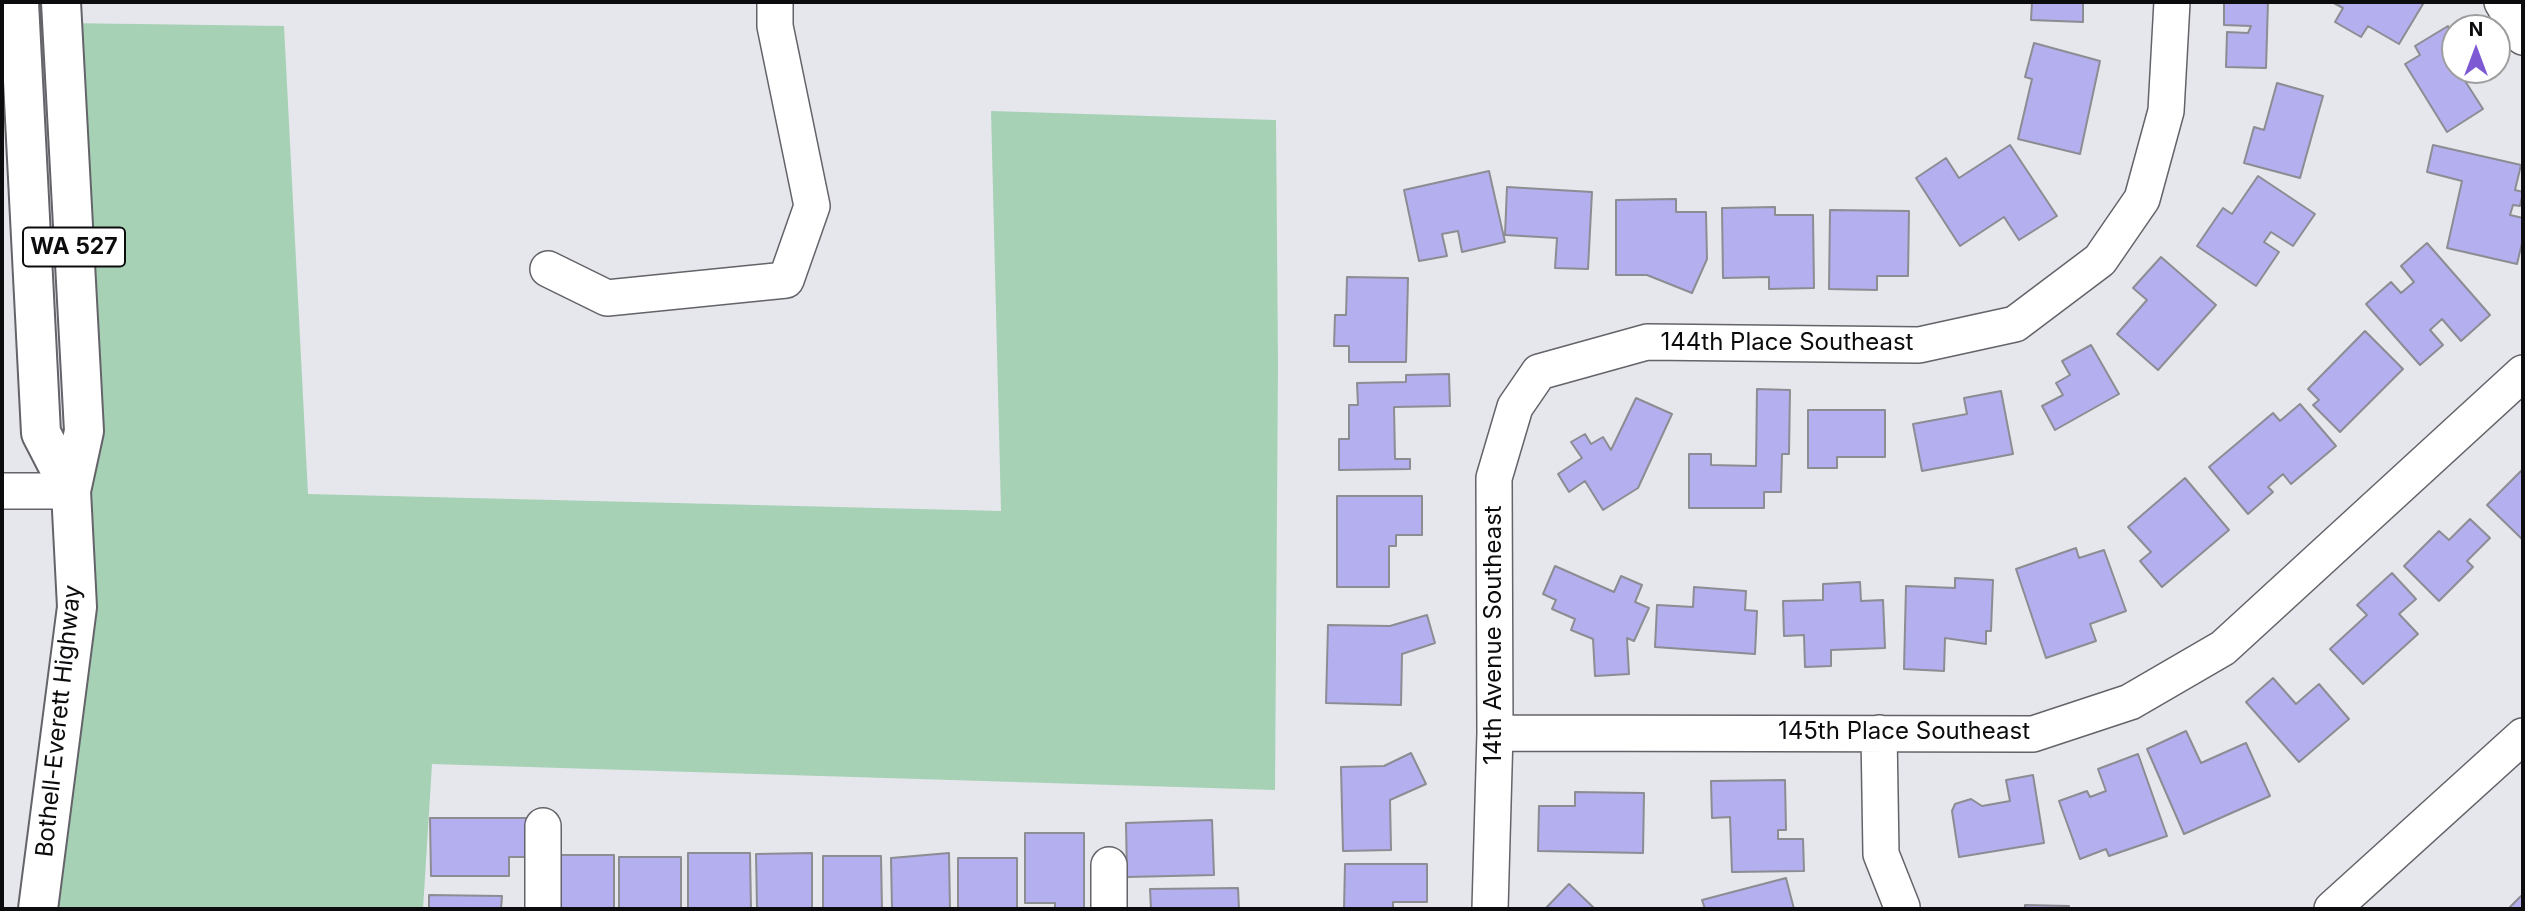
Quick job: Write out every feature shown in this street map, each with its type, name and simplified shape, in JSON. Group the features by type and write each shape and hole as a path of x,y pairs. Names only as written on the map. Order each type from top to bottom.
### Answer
{"main road":[{"name":"Bothell-Everett Highway","path":"19,2 41,433 71,491"},
{"name":"Bothell-Everett Highway","path":"38,909 77,607 71,491 84,431 61,2"}],"street":[{"path":"548,269 607,298 786,280 812,206 775,26 775,2"},
{"name":"144th Place Southeast","path":"1539,372 1647,342 1919,345 2015,324 2100,260 2142,199 2166,111 2172,2"},
{"path":"2502,2 2523,37"},
{"name":"14th Avenue Southeast","path":"1490,909 1495,733 1494,478 1514,407 1539,372"},
{"name":"145th Place Southeast","path":"1495,733 2033,734 2130,702 2223,648 2523,373"},
{"path":"2,491 71,491"},
{"path":"1879,733 1881,854 1902,907"},
{"path":"2345,907 2523,736"},
{"path":"543,826 543,909"},
{"path":"1109,865 1109,909"}],"green space":[{"path":"62,23 284,26 308,494 1001,511 991,111 1276,120 1278,364 1275,790 432,764 423,909 38,909 71,491"}],"building":[{"path":"2032,2 2083,2 2083,22 2031,20"},
{"path":"2224,2 2268,2 2266,68 2226,67 2227,32 2248,33 2251,26 2224,25"},
{"path":"2332,2 2423,4 2399,44 2368,26 2361,37 2335,22 2343,8"},
{"path":"2441,30 2441,84 2467,84 2483,109 2447,132 2405,64 2420,55 2415,46"},
{"path":"2034,43 2100,61 2080,154 2018,139 2032,79 2025,77"},
{"path":"2277,83 2323,96 2300,178 2244,163 2254,127 2264,130"},
{"path":"2010,145 2057,216 2019,240 2004,217 1960,246 1916,178 1946,158 1959,178"},
{"path":"2433,145 2521,165 2515,190 2523,192 2520,206 2513,205 2510,215 2523,218 2523,239 2517,264 2447,248 2462,181 2427,172"},
{"path":"1489,171 1505,242 1462,252 1458,231 1442,234 1447,256 1419,261 1404,190"},
{"path":"2258,176 2315,214 2293,246 2271,232 2264,242 2279,252 2256,286 2197,246 2223,208 2232,214"},
{"path":"1507,187 1592,192 1588,269 1555,268 1557,238 1505,235"},
{"path":"1676,199 1676,212 1706,212 1707,259 1692,293 1647,275 1616,275 1616,200"},
{"path":"1775,207 1775,215 1813,215 1814,288 1769,289 1769,277 1723,278 1722,208"},
{"path":"1830,210 1909,211 1908,276 1877,276 1877,290 1829,289"},
{"path":"2427,243 2490,315 2461,341 2442,319 2430,330 2443,345 2420,365 2366,304 2391,282 2401,293 2414,282 2401,266"},
{"path":"2161,257 2216,305 2158,370 2117,334 2147,300 2133,288"},
{"path":"1347,277 1408,278 1406,362 1349,362 1349,346 1334,346 1335,315 1346,315"},
{"path":"2365,331 2403,369 2340,432 2313,405 2319,400 2308,389"},
{"path":"2091,345 2119,394 2055,430 2042,406 2063,395 2056,383 2070,375 2062,361"},
{"path":"1449,374 1450,406 1394,407 1395,459 1410,459 1410,469 1339,470 1339,439 1349,439 1349,405 1358,405 1357,383 1406,382 1406,375"},
{"path":"1757,389 1790,390 1789,454 1782,454 1781,492 1764,492 1764,508 1689,508 1689,454 1711,454 1711,465 1756,466"},
{"path":"2001,391 2013,454 1922,471 1913,424 1967,414 1964,398"},
{"path":"1636,398 1672,414 1638,488 1603,510 1585,481 1569,492 1558,474 1582,458 1571,442 1585,434 1591,444 1603,437 1611,450"},
{"path":"2300,404 2336,446 2291,484 2283,474 2268,487 2273,492 2248,514 2209,467 2273,413 2280,421"},
{"path":"1808,410 1885,410 1885,457 1837,457 1837,468 1808,468"},
{"path":"2523,469 2523,540 2487,505"},
{"path":"2185,478 2229,530 2162,587 2140,561 2151,552 2128,527"},
{"path":"1337,496 1422,496 1422,535 1396,535 1396,546 1389,546 1389,587 1337,587"},
{"path":"2470,519 2490,538 2467,561 2473,567 2439,601 2404,566 2439,531 2449,540"},
{"path":"2076,548 2079,558 2104,550 2126,611 2090,624 2096,641 2046,658 2016,569"},
{"path":"1555,566 1614,592 1621,576 1642,585 1635,602 1649,608 1634,641 1627,638 1629,674 1595,676 1593,639 1571,630 1575,619 1552,609 1556,600 1543,594"},
{"path":"2392,573 2416,599 2399,614 2418,634 2363,684 2330,649 2367,615 2357,605"},
{"path":"1955,578 1993,580 1991,631 1986,631 1986,644 1945,638 1944,671 1904,669 1906,586 1955,588"},
{"path":"1860,582 1861,601 1883,600 1885,648 1831,650 1831,666 1805,667 1804,635 1784,636 1783,601 1823,600 1823,584"},
{"path":"1694,587 1746,591 1745,610 1757,611 1755,654 1655,647 1657,605 1693,607"},
{"path":"1427,615 1435,643 1402,654 1401,705 1326,703 1328,625 1390,626"},
{"path":"2273,678 2296,704 2319,684 2349,719 2299,762 2246,702"},
{"path":"2186,731 2201,763 2246,743 2270,796 2184,834 2147,749"},
{"path":"1411,753 1426,784 1390,800 1391,850 1343,851 1341,767 1384,766"},
{"path":"2138,754 2167,836 2109,856 2106,849 2080,859 2059,801 2087,791 2090,797 2106,791 2098,769"},
{"path":"2033,775 2044,843 1959,857 1952,811 1955,804 1971,799 1982,806 2010,801 2006,780"},
{"path":"1785,780 1786,830 1778,830 1778,839 1803,839 1804,871 1732,872 1730,817 1712,818 1711,781"},
{"path":"1575,792 1644,793 1643,853 1538,851 1539,806 1575,806"},
{"path":"430,818 528,818 528,857 509,857 509,876 431,876"},
{"path":"1212,820 1214,875 1127,877 1126,823"},
{"path":"1025,833 1084,833 1084,909 1055,909 1055,903 1025,903"},
{"path":"688,853 750,853 751,909 688,909"},
{"path":"812,853 812,909 757,909 756,854"},
{"path":"949,853 950,909 892,909 891,858"},
{"path":"556,855 614,855 614,909 556,909"},
{"path":"823,856 881,856 882,909 823,909"},
{"path":"619,857 681,857 681,909 619,909"},
{"path":"958,858 1017,858 1017,909 958,909"},
{"path":"1345,864 1427,864 1427,902 1393,902 1393,909 1344,909"},
{"path":"1786,878 1794,909 1705,909 1702,900"},
{"path":"1569,884 1594,908 1617,909 1545,909"},
{"path":"1238,888 1239,909 1151,909 1150,889"},
{"path":"2523,894 2523,909 2512,909 2510,907"},
{"path":"429,895 502,896 501,909 429,909"},
{"path":"2025,905 2069,906 2069,909 2025,909"}]}
